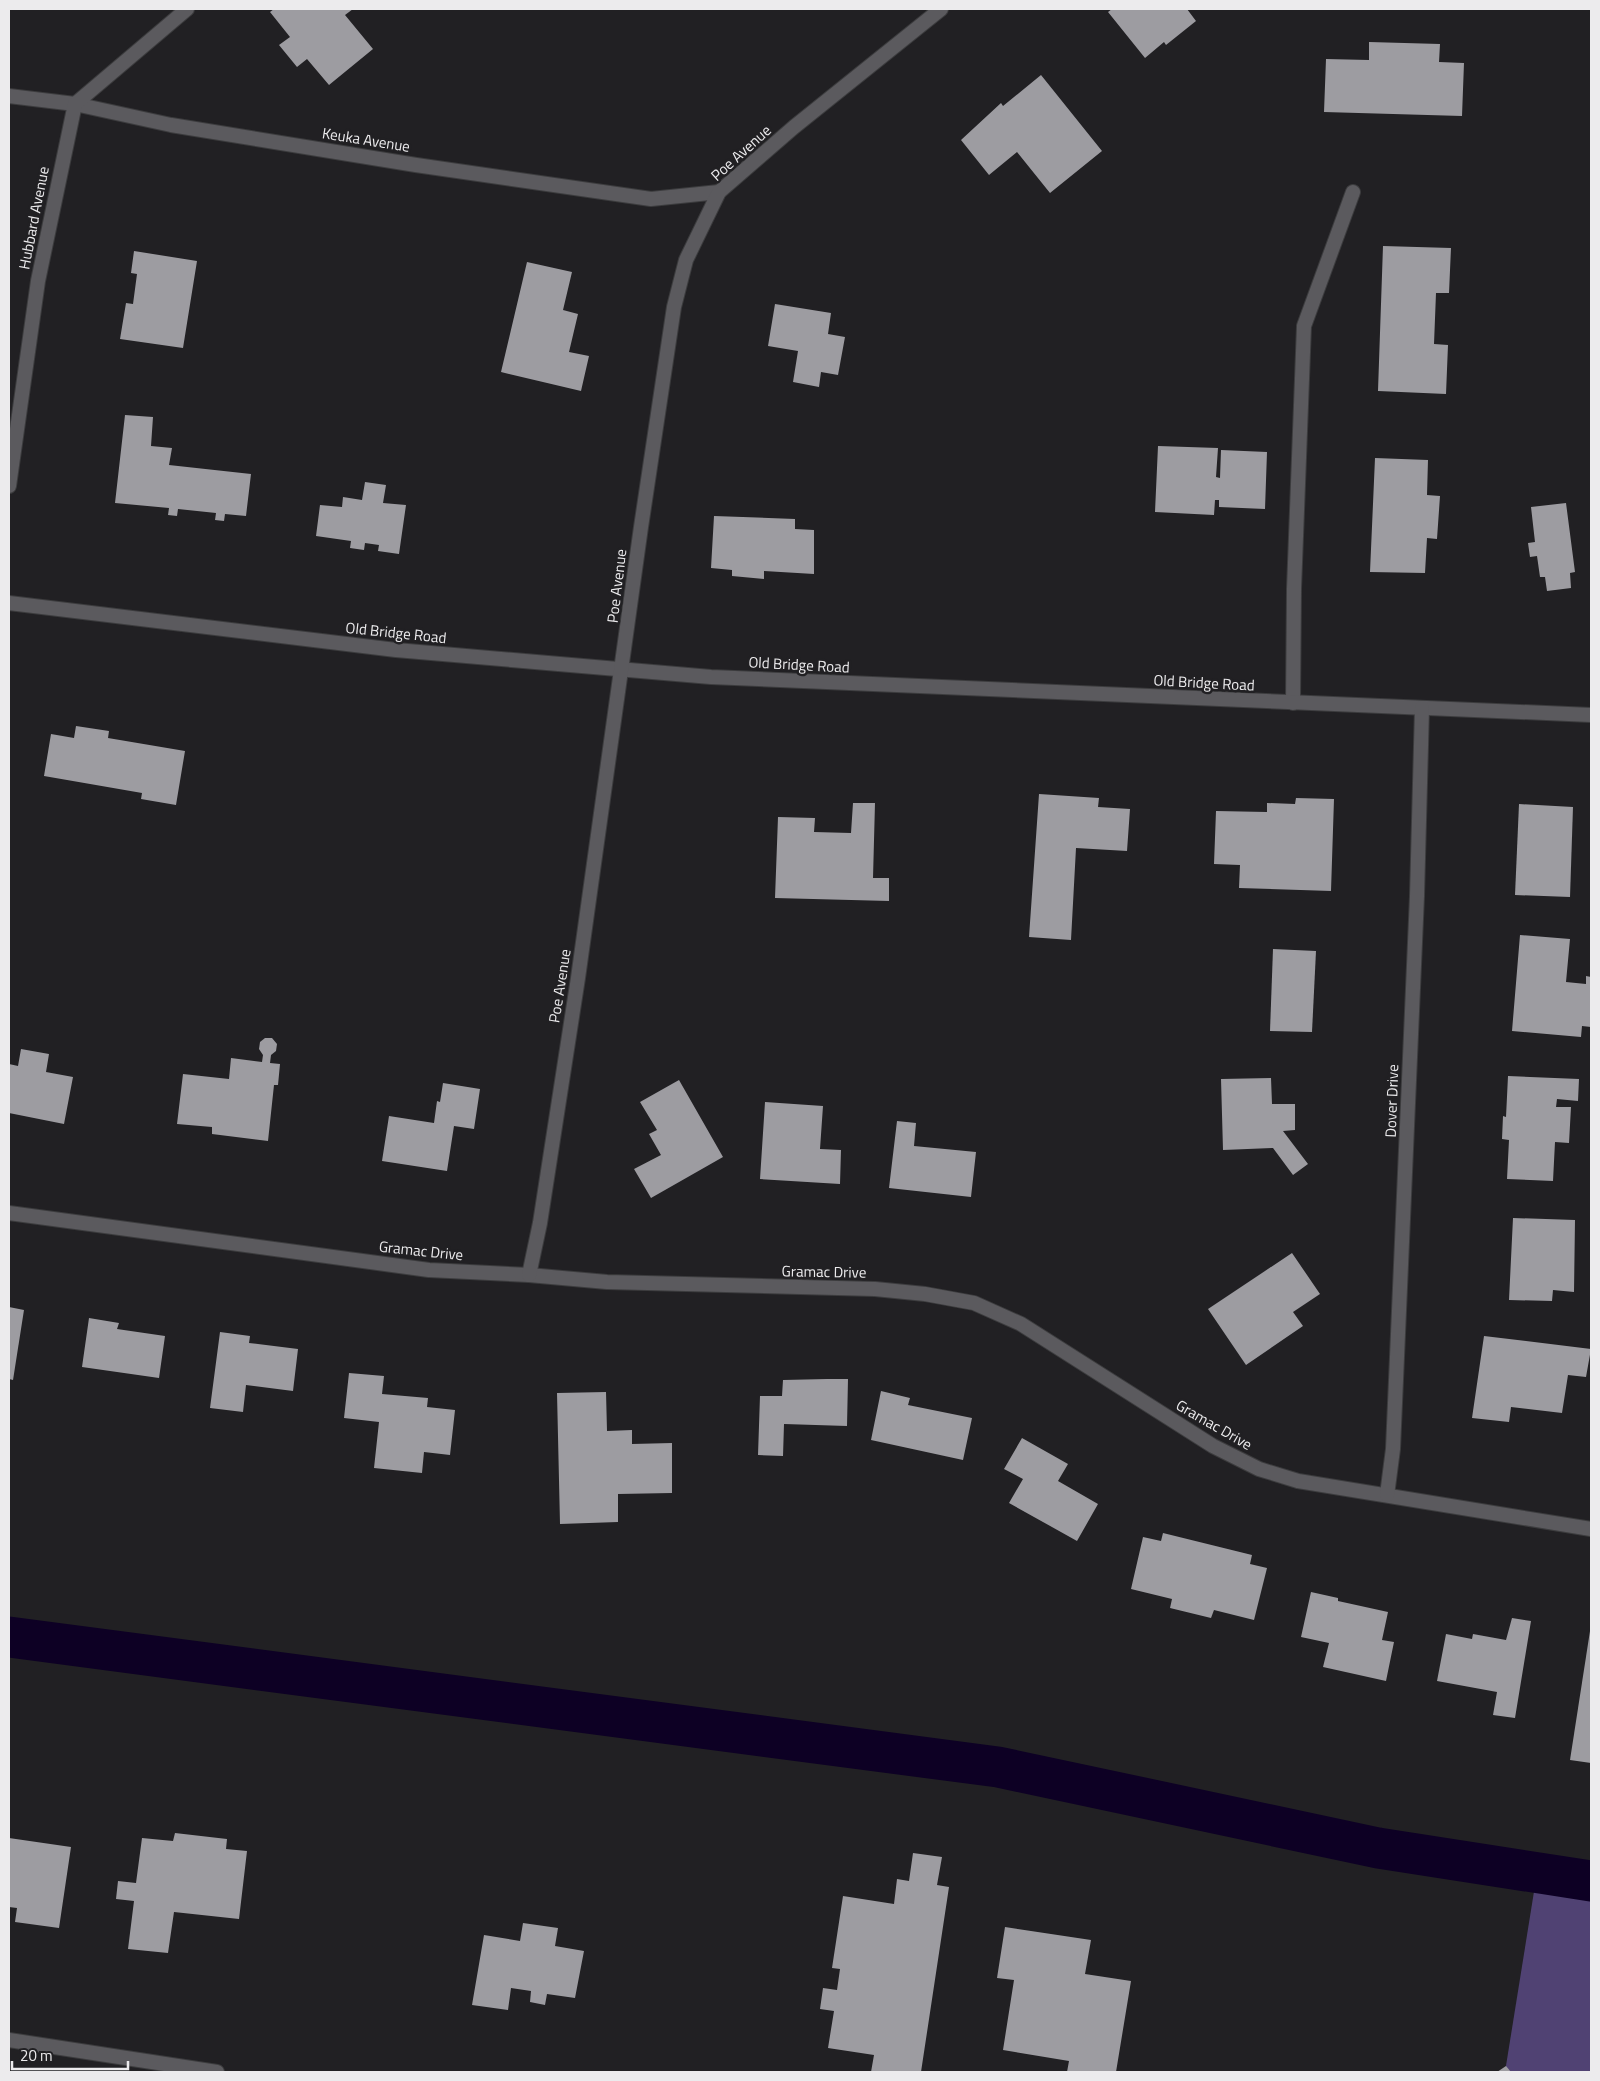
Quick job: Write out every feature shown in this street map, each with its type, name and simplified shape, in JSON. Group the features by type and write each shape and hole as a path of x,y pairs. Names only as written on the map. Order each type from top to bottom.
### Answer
{"street":[{"path":"75,104 187,9"},
{"name":"Poe Avenue","path":"529,1275 540,1223 578,978 641,527 674,307 686,260 719,192 794,127 940,9"},
{"name":"Keuka Avenue","path":"10,92 220,133 416,165 651,199 719,192"},
{"name":"Hubbard Avenue","path":"9,486 38,281 75,104"},
{"path":"1293,704 1294,590 1304,326 1353,192"},
{"name":"Old Bridge Road","path":"9,603 396,650 711,677 1293,704 1591,715"},
{"name":"Dover Drive","path":"1387,1495 1393,1449 1416,906 1422,708"},
{"name":"Gramac Drive","path":"9,1213 429,1270 529,1275 607,1282 875,1289 925,1294 974,1303 1021,1324 1213,1446 1259,1469 1298,1481 1591,1529"},
{"path":"9,2040 217,2072"}],"shaded area":[{"path":"1537,1873 1591,1879 1591,2072 1505,2072"}],"building":[{"path":"274,9 353,9 345,15 373,49 329,85 307,59 297,67 279,45 290,37 270,12"},
{"path":"1112,9 1187,9 1196,21 1166,45 1164,42 1145,58 1108,12"},
{"path":"1369,42 1440,44 1439,62 1464,63 1462,116 1324,112 1326,59 1369,60"},
{"path":"1041,75 1102,151 1050,193 1017,152 989,175 961,140 1001,103 1003,106"},
{"path":"1383,246 1451,248 1449,293 1436,293 1434,344 1448,345 1446,394 1378,391"},
{"path":"134,251 197,261 183,348 120,339 126,303 133,304 137,274 131,273"},
{"path":"527,262 572,272 563,310 578,314 569,352 589,356 581,391 501,372"},
{"path":"775,304 831,313 828,334 845,337 838,375 821,372 819,387 793,382 798,351 768,346"},
{"path":"125,415 153,417 151,446 172,448 169,465 251,474 246,516 225,514 224,521 215,520 216,513 178,509 177,516 168,515 169,508 115,503"},
{"path":"1158,446 1218,448 1216,477 1220,478 1221,450 1267,452 1265,509 1219,507 1219,500 1215,500 1214,515 1155,512"},
{"path":"1375,458 1428,460 1427,495 1440,496 1437,539 1427,538 1425,573 1370,572"},
{"path":"365,482 386,485 383,503 406,505 399,554 378,551 379,545 365,543 364,550 350,548 351,541 316,536 320,505 342,507 343,497 362,500"},
{"path":"1566,503 1575,572 1570,573 1571,588 1547,591 1545,577 1540,577 1537,556 1530,557 1528,543 1535,542 1531,507"},
{"path":"714,516 795,519 795,529 814,530 814,574 764,571 764,579 732,576 732,570 711,568"},
{"path":"76,726 109,731 108,738 185,751 176,805 141,799 142,793 44,776 51,734 74,738"},
{"path":"1039,794 1099,798 1098,807 1130,809 1127,851 1076,848 1071,940 1029,937"},
{"path":"1296,798 1334,799 1331,891 1239,888 1240,865 1214,864 1216,811 1267,812 1267,803 1295,804"},
{"path":"853,803 875,803 873,878 889,878 889,901 775,898 778,817 815,818 814,832 851,833"},
{"path":"1519,804 1573,807 1570,897 1515,895"},
{"path":"1520,935 1570,939 1566,982 1586,984 1586,976 1591,977 1591,1027 1582,1026 1581,1037 1512,1031"},
{"path":"1273,949 1316,951 1312,1032 1270,1031"},
{"path":"265,1038 272,1038 277,1044 276,1051 271,1055 270,1063 280,1064 278,1085 274,1085 268,1141 212,1134 212,1127 177,1124 183,1074 229,1079 231,1058 262,1062 263,1055 259,1049 260,1042"},
{"path":"21,1049 49,1054 46,1072 73,1077 64,1124 9,1113 9,1064 18,1066"},
{"path":"1508,1076 1579,1079 1578,1101 1557,1099 1556,1107 1571,1107 1569,1143 1555,1142 1553,1181 1507,1179 1509,1140 1502,1139 1503,1116 1506,1117"},
{"path":"1271,1078 1272,1104 1295,1104 1295,1130 1283,1131 1308,1164 1293,1175 1273,1148 1223,1150 1221,1079"},
{"path":"679,1080 723,1157 651,1198 634,1169 661,1155 649,1134 657,1130 640,1102"},
{"path":"443,1083 480,1089 474,1129 454,1126 447,1171 382,1161 389,1116 434,1123 437,1101 440,1102"},
{"path":"765,1102 823,1106 820,1149 841,1150 840,1184 760,1179"},
{"path":"897,1121 916,1123 914,1146 976,1152 971,1197 889,1188"},
{"path":"1513,1218 1575,1220 1574,1292 1553,1290 1552,1301 1509,1300"},
{"path":"1292,1253 1320,1294 1293,1312 1303,1326 1246,1365 1208,1309"},
{"path":"9,1307 24,1310 13,1380 9,1379"},
{"path":"89,1318 119,1323 117,1329 165,1336 159,1378 82,1367"},
{"path":"220,1332 250,1336 249,1343 298,1349 293,1391 246,1385 243,1412 210,1408"},
{"path":"1484,1336 1591,1349 1586,1377 1568,1375 1562,1413 1511,1407 1509,1422 1472,1418"},
{"path":"349,1373 384,1376 382,1394 428,1398 427,1407 455,1410 450,1455 424,1452 422,1473 374,1468 379,1422 344,1418"},
{"path":"848,1379 847,1426 784,1424 783,1456 758,1455 760,1396 782,1396 783,1380"},
{"path":"881,1391 910,1398 908,1405 972,1418 963,1460 871,1440"},
{"path":"606,1392 607,1431 632,1430 632,1444 672,1443 672,1493 618,1494 618,1522 560,1524 557,1393"},
{"path":"1022,1438 1068,1464 1058,1481 1098,1504 1077,1541 1009,1503 1023,1479 1004,1469"},
{"path":"1163,1533 1252,1555 1250,1564 1267,1568 1254,1620 1214,1610 1211,1618 1170,1608 1172,1599 1131,1589 1143,1537 1161,1541"},
{"path":"1311,1592 1338,1598 1338,1601 1388,1612 1382,1640 1394,1642 1386,1681 1323,1667 1329,1643 1301,1637"},
{"path":"1512,1618 1531,1621 1515,1718 1493,1715 1497,1692 1437,1681 1446,1634 1472,1639 1473,1634 1506,1640"},
{"path":"1591,1632 1591,1763 1570,1760"},
{"path":"175,1833 227,1839 226,1849 247,1851 239,1919 174,1912 168,1953 128,1949 134,1901 116,1899 118,1881 136,1883 142,1838 173,1841"},
{"path":"9,1838 71,1847 59,1928 15,1922 17,1908 9,1907"},
{"path":"913,1853 942,1857 937,1885 949,1887 921,2072 871,2072 874,2055 828,2048 834,2011 820,2009 823,1988 837,1990 840,1969 832,1968 843,1896 894,1904 897,1879 909,1881"},
{"path":"523,1923 558,1928 555,1946 584,1951 575,1998 547,1994 545,2005 530,2002 531,1991 511,1988 508,2010 472,2005 484,1935 520,1941"},
{"path":"1005,1927 1091,1940 1085,1974 1131,1981 1116,2072 1067,2072 1069,2061 1003,2050 1014,1980 997,1978"},
{"path":"1506,2066 1511,2072 1497,2072"}],"waterway":[{"path":"9,1637 998,1767 1378,1848 1591,1881"}]}
